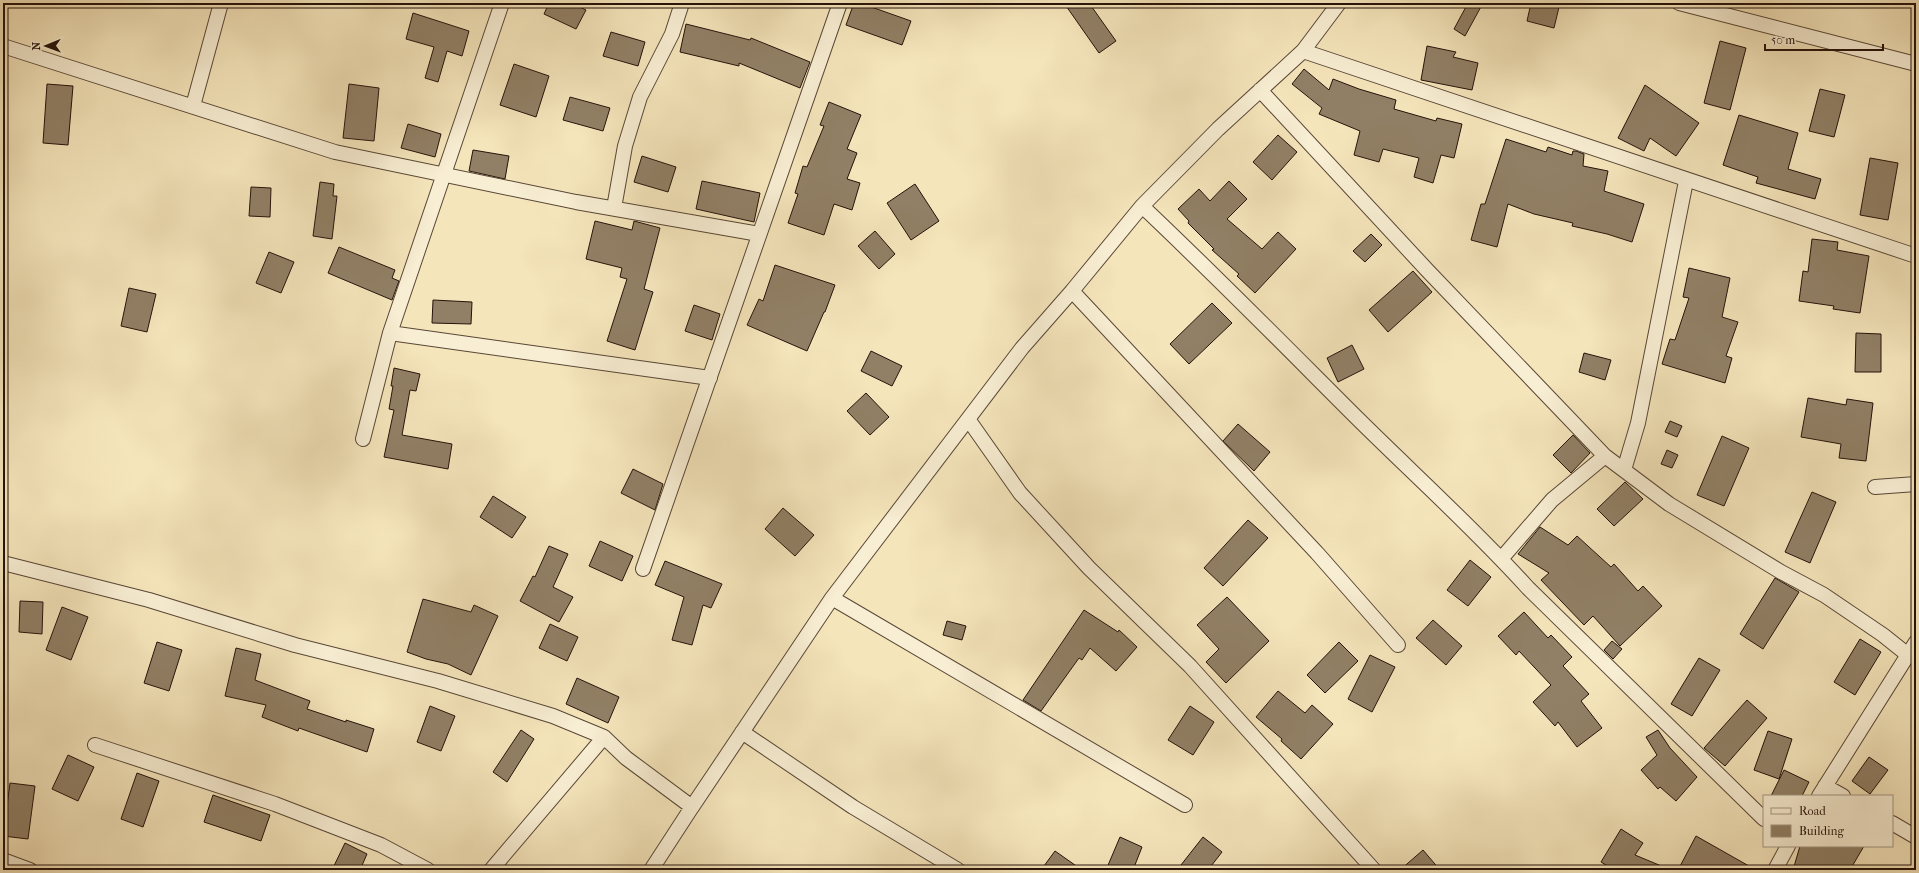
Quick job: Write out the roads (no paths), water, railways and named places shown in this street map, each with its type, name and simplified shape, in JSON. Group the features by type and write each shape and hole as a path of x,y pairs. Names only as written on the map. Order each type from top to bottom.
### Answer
{"street":[{"path":"193,106 221,3"},
{"path":"363,439 390,333 502,3"},
{"path":"614,208 625,146 640,97 672,34 682,3"},
{"path":"643,569 840,3"},
{"path":"651,870 832,598 1022,348 1072,291 1142,206 1218,129 1303,51 1340,3"},
{"path":"1679,3 1915,61"},
{"path":"3,46 335,152 614,208 759,234"},
{"path":"1303,51 1686,181 1916,256"},
{"path":"1260,90 1427,270 1605,456 1669,504 1781,572 1824,595 1883,635 1914,647 1822,791 1839,795"},
{"path":"1624,470 1638,423 1686,181"},
{"path":"1142,206 1212,271 1350,411 1501,559 1528,588 1763,818"},
{"path":"1072,291 1317,553 1398,645"},
{"path":"390,333 710,378"},
{"path":"968,419 1020,493 1089,568 1190,666 1374,870"},
{"path":"1501,559 1552,500 1605,456"},
{"path":"1875,486 1916,484"},
{"path":"3,563 149,600 294,645 438,681 552,716 604,737 626,758 692,807"},
{"path":"832,598 1185,805"},
{"path":"742,732 853,807 958,870"},
{"path":"491,870 604,737"},
{"path":"95,745 275,804 381,845 428,870"},
{"path":"1893,824 1916,837"},
{"path":"1775,870 1787,847"},
{"path":"3,860 30,870"}]}
